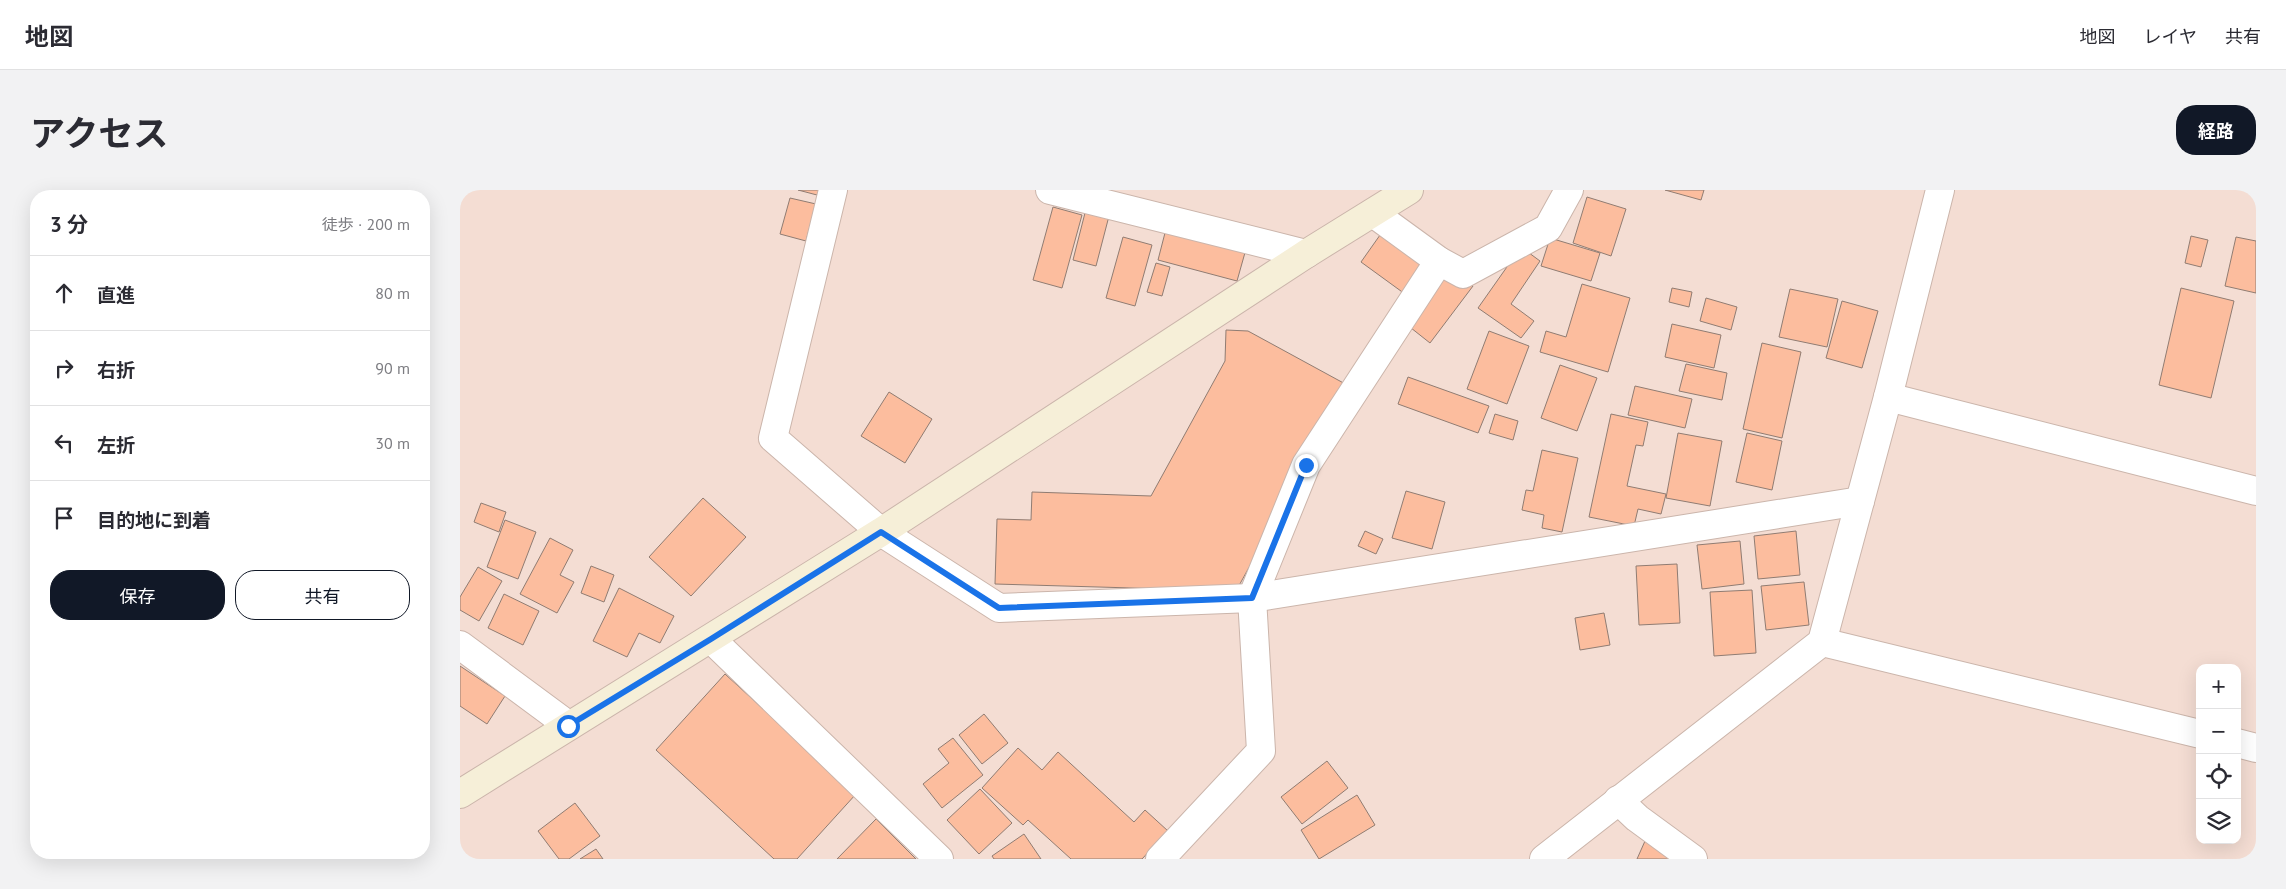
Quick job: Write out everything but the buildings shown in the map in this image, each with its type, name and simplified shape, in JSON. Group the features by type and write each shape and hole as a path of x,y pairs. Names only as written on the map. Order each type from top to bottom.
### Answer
{"street":[{"path":"833,190 773,438 881,532 999,608 1252,598 1860,501"},
{"path":"1050,190 1306,254"},
{"path":"460,794 881,532 1306,254 1409,190"},
{"path":"1373,213 1439,261 1462,274 1548,228 1569,190"},
{"path":"1544,859 1822,642 1888,397 1940,190"},
{"path":"1160,859 1261,751 1252,598 1306,465 1439,261"},
{"path":"1888,397 2256,491"},
{"path":"711,639 939,859"},
{"path":"1822,642 2196,733"},
{"path":"460,645 568,726"},
{"path":"2241,744 2256,748"},
{"path":"1618,800 1636,818 1693,859"}],"route":[{"path":"568,726 881,532 999,608 1252,598 1306,465"}]}
